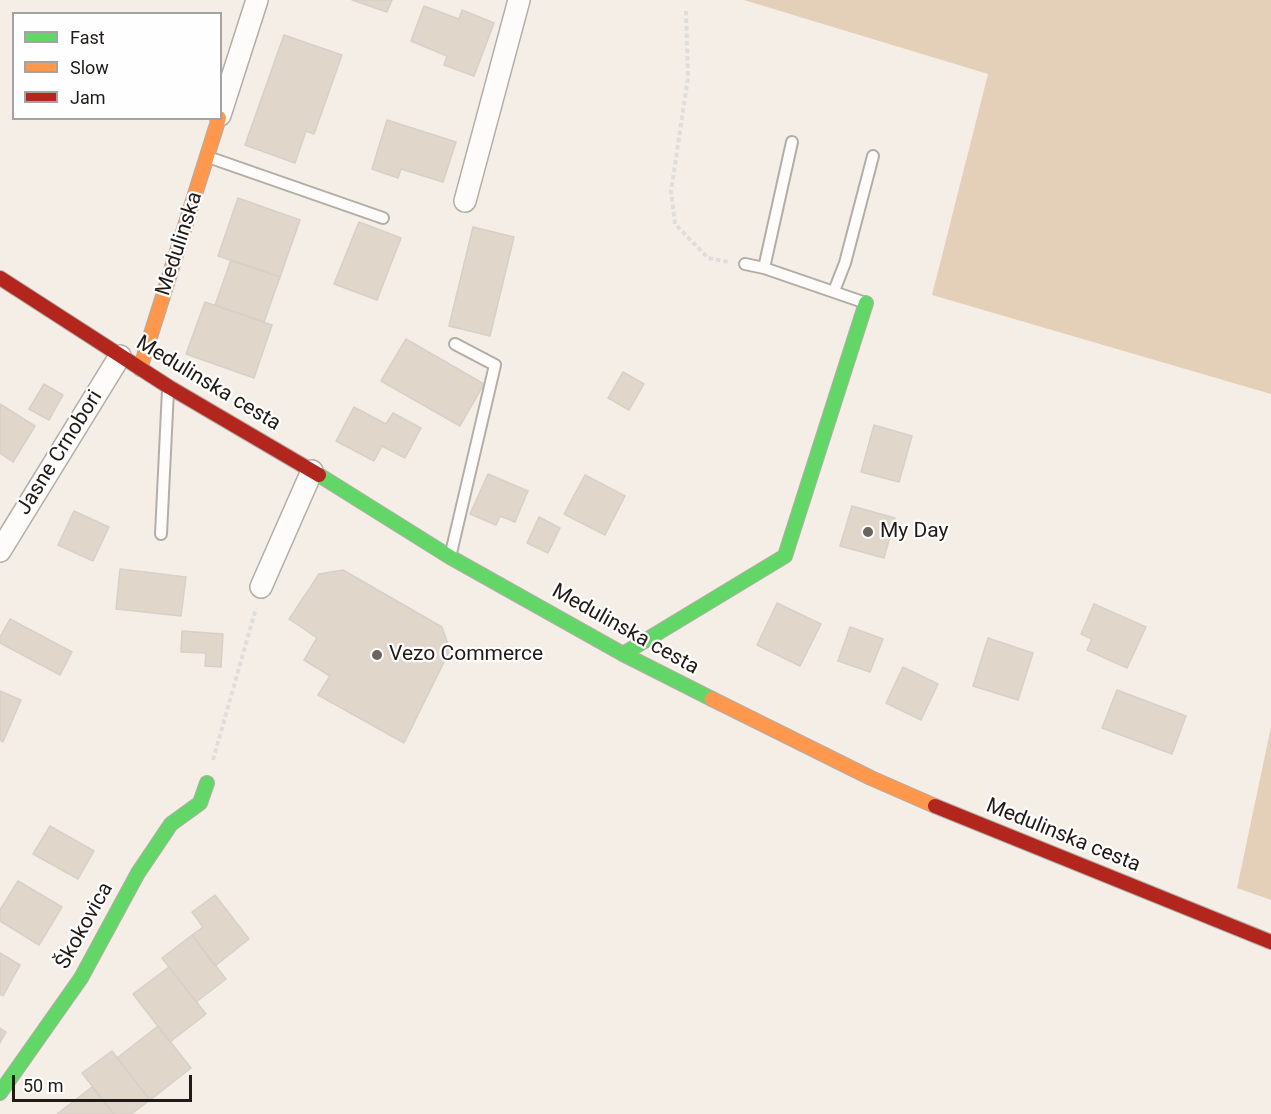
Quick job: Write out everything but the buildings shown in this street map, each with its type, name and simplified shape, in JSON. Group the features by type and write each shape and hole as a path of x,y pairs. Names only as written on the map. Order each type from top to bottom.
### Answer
{"main road":[{"name":"Medulinska","path":"140,369 219,120"},
{"name":"Medulinska cesta","path":"0,278 168,387 312,471 450,557 623,654 871,778 1012,839 1271,942"},
{"path":"623,654 785,556 866,303"},
{"name":"Škokovica","path":"0,1093 81,978 138,873 171,824 200,802 207,783"}],"street":[{"name":"Medulinska","path":"222,111 257,0"},
{"path":"465,201 519,0"},
{"name":"Jasne Crnobori","path":"0,551 120,356"},
{"path":"261,587 312,471"}],"lane":[{"path":"764,268 792,142"},
{"path":"834,291 846,262 873,156"},
{"path":"207,157 383,218"},
{"path":"745,264 764,268 866,303"},
{"path":"450,557 495,365 454,344"},
{"path":"160,534 168,387"}],"path":[{"path":"686,11 688,78 671,191 675,224 708,258 745,264"},
{"path":"207,783 261,587"}],"shaded area":[{"path":"744,0 1271,0 1271,394 932,295 988,74"},
{"path":"1271,727 1271,900 1237,888"}],"traffic: fast":[{"path":"623,654 785,556 866,303"},
{"path":"319,475 450,557 623,654 712,699"},
{"path":"0,1093 81,978 138,873 171,824 200,803 207,783"}],"traffic: slow":[{"path":"140,369 218,120"},
{"path":"712,699 871,778 935,806"}],"traffic: jam":[{"path":"0,278 169,387 319,475"},
{"path":"935,806 1271,942"}],"place":[{"name":"My Day","path":"868,532"},
{"name":"Vezo Commerce","path":"377,655"}]}
